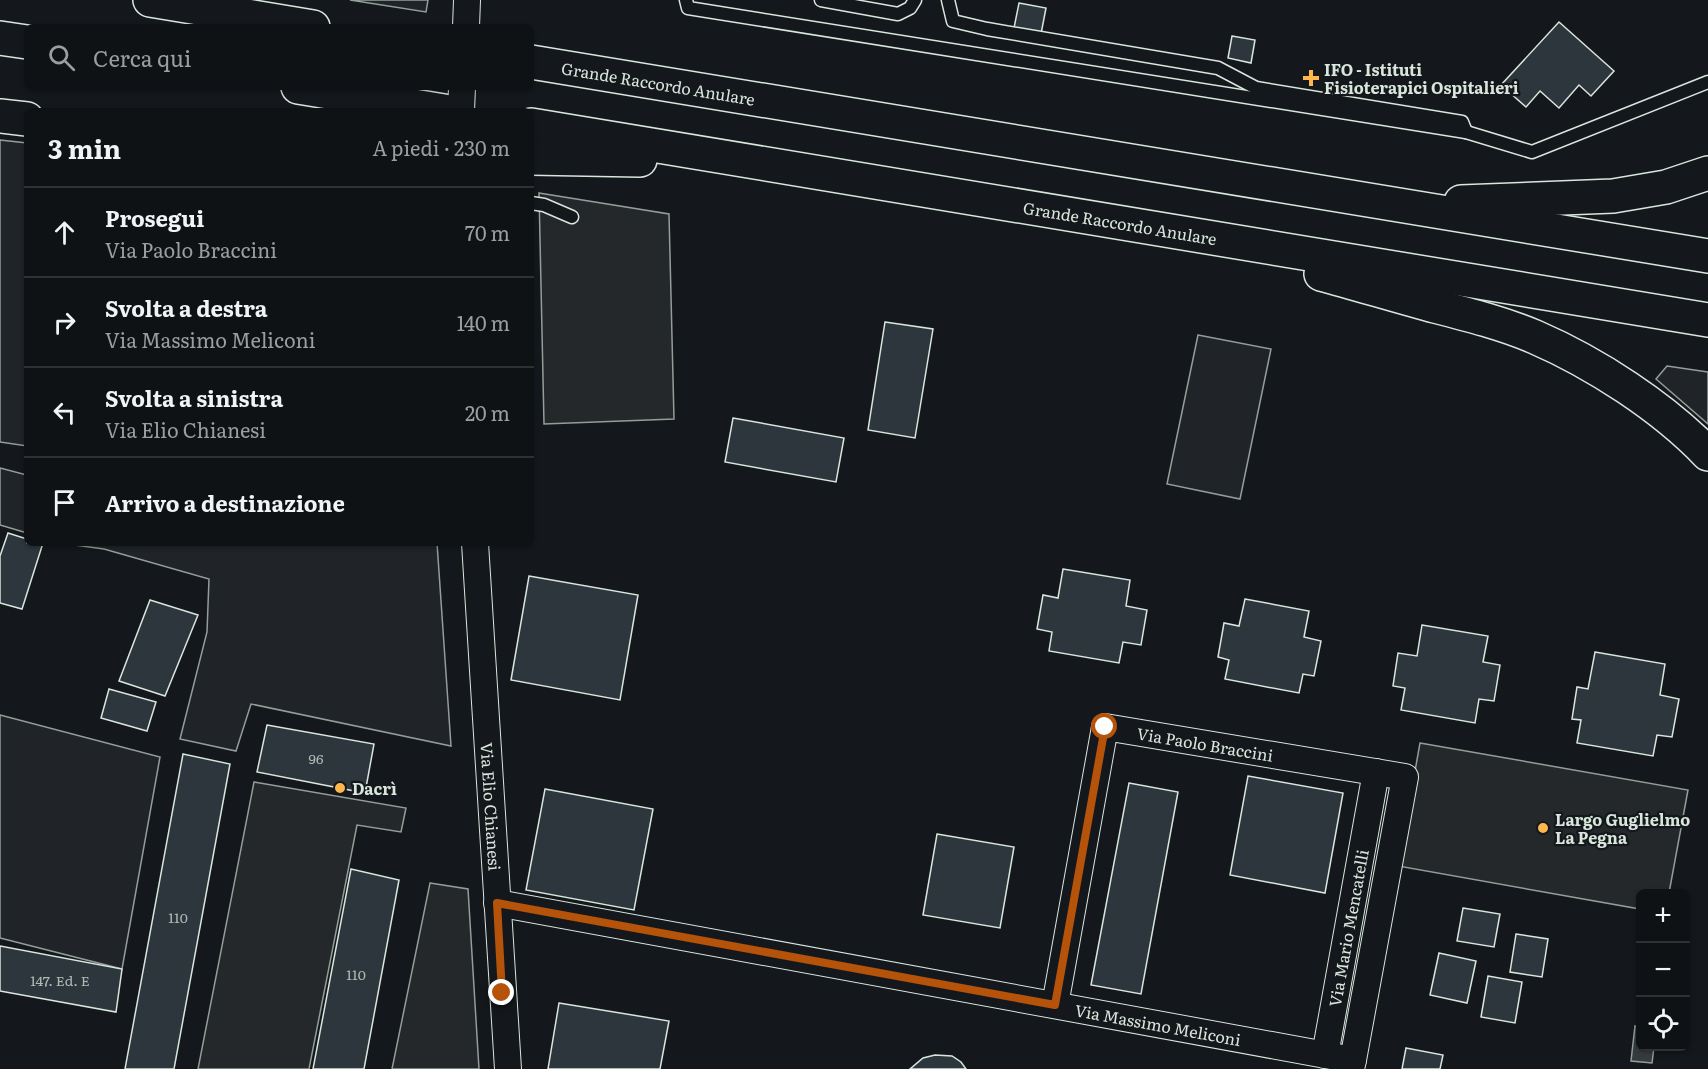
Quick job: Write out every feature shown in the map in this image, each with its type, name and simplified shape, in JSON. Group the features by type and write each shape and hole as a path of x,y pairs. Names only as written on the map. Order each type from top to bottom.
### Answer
{"highway":[{"path":"150,0 295,24"},
{"path":"0,38 24,42"},
{"name":"Grande Raccordo Anulare","path":"534,62 1708,256"},
{"path":"316,90 426,108"},
{"path":"0,116 24,119"},
{"name":"Grande Raccordo Anulare","path":"534,125 1708,320"},
{"path":"534,158 756,162"},
{"path":"1397,206 1613,196 1666,187 1708,173"},
{"path":"1172,231 1492,322 1535,337 1577,357 1651,404 1708,454"}],"street":[{"path":"466,24 467,0"},
{"path":"461,108 462,90"},
{"name":"Via Elio Chianesi","path":"475,546 508,1069"},
{"name":"Via Paolo Braccini","path":"1055,1005 1105,727 1405,777"},
{"name":"Via Mario Mencatelli","path":"1376,772 1324,1055 1352,1064 1405,777"},
{"name":"Via Massimo Meliconi","path":"497,903 1324,1055"}],"lane":[{"path":"686,0 688,8 1466,132 1532,152 1708,82"},
{"path":"821,0 898,14 910,8 915,0"},
{"path":"948,0 953,21 987,29 1218,68 1256,88 1462,122 1466,132"},
{"path":"534,203 544,205 572,217"}],"shaded area":[{"path":"350,0 428,0 426,12"},
{"path":"0,140 24,143 24,446 0,442"},
{"path":"539,193 669,214 674,419 544,424"},
{"path":"1198,335 1271,349 1240,499 1167,484"},
{"path":"1667,366 1708,372 1708,424 1656,379"},
{"path":"0,468 24,474 24,532 0,525"},
{"path":"82,546 437,546 451,746 251,704 236,751 180,739 207,632 209,579 104,549"},
{"path":"0,715 160,757 122,969 0,938"},
{"name":"Largo Guglielmo La Pegna","path":"1420,743 1688,790 1670,889 1636,889 1636,908 1398,866"},
{"path":"254,782 406,808 401,832 357,825 309,1069 198,1069"},
{"path":"430,883 468,889 479,1069 392,1069"},
{"path":"1635,1026 1636,1051 1654,1051 1652,1063 1631,1061"}],"building":[{"path":"1019,3 1046,8 1041,34 1014,28"},
{"path":"1559,22 1614,71 1591,96 1579,85 1559,108 1540,91 1526,107 1501,85"},
{"path":"1232,36 1255,40 1251,63 1228,58"},
{"path":"885,322 933,329 915,438 868,430"},
{"path":"733,418 844,438 836,482 725,462"},
{"path":"8,533 24,538 24,546 42,546 22,609 0,603 0,556"},
{"path":"1063,569 1130,580 1126,606 1147,610 1141,645 1123,642 1119,663 1049,651 1052,632 1037,629 1043,595 1058,598"},
{"path":"529,576 638,595 620,700 511,680"},
{"path":"1245,599 1309,611 1304,637 1321,641 1314,676 1303,674 1299,693 1225,679 1229,660 1218,657 1224,623 1239,626"},
{"path":"150,600 198,615 165,696 119,681"},
{"path":"1422,625 1488,636 1483,662 1500,665 1494,701 1479,699 1475,723 1401,710 1405,688 1393,686 1398,653 1417,656"},
{"path":"1595,652 1665,664 1660,695 1679,699 1672,737 1657,735 1653,756 1577,743 1581,720 1572,719 1577,687 1588,689"},
{"path":"109,689 156,702 147,731 101,718"},
{"path":"267,725 374,744 365,793 257,772"},
{"path":"183,754 230,764 174,1069 125,1069"},
{"path":"1248,776 1343,793 1325,893 1230,875"},
{"path":"1129,783 1178,792 1141,994 1091,985"},
{"path":"545,789 653,809 634,910 526,890"},
{"path":"937,834 1014,847 1000,928 923,915"},
{"path":"351,869 399,880 364,1069 313,1069"},
{"path":"1463,908 1500,914 1494,947 1457,941"},
{"path":"1516,934 1548,939 1542,977 1510,972"},
{"path":"0,946 122,969 116,1012 0,991"},
{"path":"1439,953 1476,961 1467,1003 1430,995"},
{"path":"1488,976 1522,982 1515,1023 1481,1017"},
{"path":"559,1003 669,1021 660,1069 548,1069"},
{"path":"1406,1048 1443,1055 1440,1069 1402,1069"},
{"path":"935,1055 952,1056 966,1069 910,1069 923,1058"}],"place":[{"name":"IFO - Istituti Fisioterapici Ospitalieri","path":"1311,78"},
{"name":"Dacrì","path":"340,788"},
{"name":"Largo Guglielmo La Pegna","path":"1543,828"}],"route":[{"path":"502,993 497,903 1055,1005 1105,727"}]}
